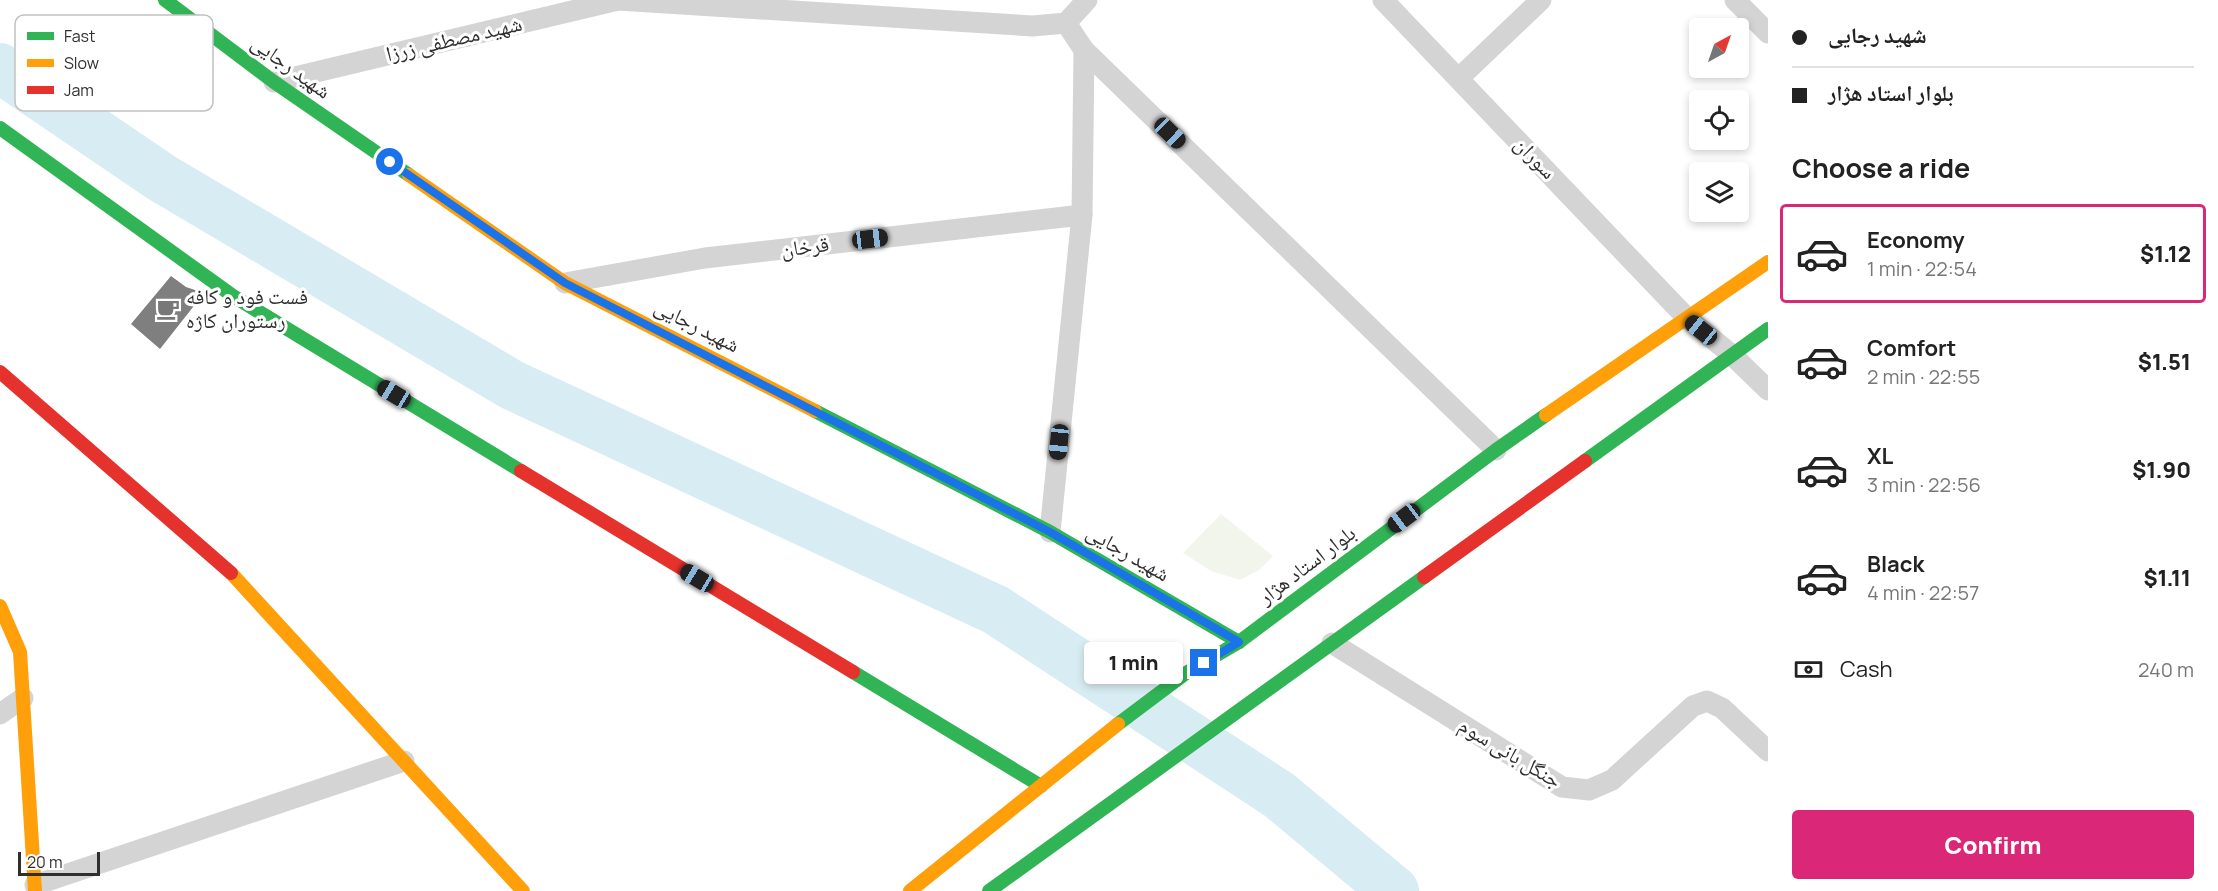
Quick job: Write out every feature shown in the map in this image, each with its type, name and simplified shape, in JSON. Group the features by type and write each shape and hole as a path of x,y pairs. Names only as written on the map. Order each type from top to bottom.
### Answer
{"street":[{"name":"شهید رجایی","path":"165,0 185,15"},
{"name":"شهید مصطفی زرزا","path":"274,82 618,0 1034,26 1066,24"},
{"path":"1087,0 1066,24 1084,50 1496,450"},
{"name":"سوران","path":"1383,0 1686,317 1732,355 1768,390"},
{"path":"1459,78 1541,0"},
{"path":"1735,0 1768,33"},
{"name":"شهید رجایی","path":"213,36 274,82 565,283 1050,532 1239,642"},
{"path":"1050,532 1082,215 1084,50"},
{"path":"0,128 233,297 1041,786"},
{"name":"قرخان","path":"565,283 705,258 1082,215"},
{"name":"بلوار استاد هژار","path":"910,891 1134,711 1186,673 1239,642 1496,450 1768,262"},
{"path":"989,891 1768,329"},
{"path":"0,372 232,574 523,891"},
{"path":"0,606 20,652 35,888 404,761"},
{"name":"جنگل بانی سوم","path":"1332,644 1562,787 1588,790 1612,780 1693,706 1707,701 1722,708 1768,751"},
{"path":"0,714 23,698"}],"shaded area":[{"path":"1221,514 1273,556 1259,570 1240,580 1211,571 1183,553"}],"building":[{"name":"فست فود و کافه رستوران کاژه","path":"171,276 186,287 204,293 160,349 131,324"}],"waterway":[{"path":"0,68 15,78"},
{"path":"63,111 162,178 512,385 996,610 1279,795 1394,891"}],"traffic: fast":[{"path":"165,0 185,15"},
{"path":"213,36 274,82 409,175"},
{"path":"0,128 233,296 521,471"},
{"path":"1585,461 1768,329"},
{"path":"815,411 1050,532 1239,642"},
{"path":"1118,724 1186,673 1239,642 1546,415"},
{"path":"989,891 1424,577"},
{"path":"853,672 1041,786"}],"traffic: slow":[{"path":"409,175 565,283 815,411"},
{"path":"1546,415 1768,262"},
{"path":"231,573 523,891"},
{"path":"0,606 20,652 35,891"},
{"path":"910,891 1118,724"}],"traffic: jam":[{"path":"0,372 231,573"},
{"path":"1424,577 1585,461"},
{"path":"521,471 853,672"}],"place":[{"name":"فست فود و کافه رستوران کاژه","path":"168,309"}],"route":[{"path":"390,162 565,283 1050,532 1239,642 1204,663"}]}
